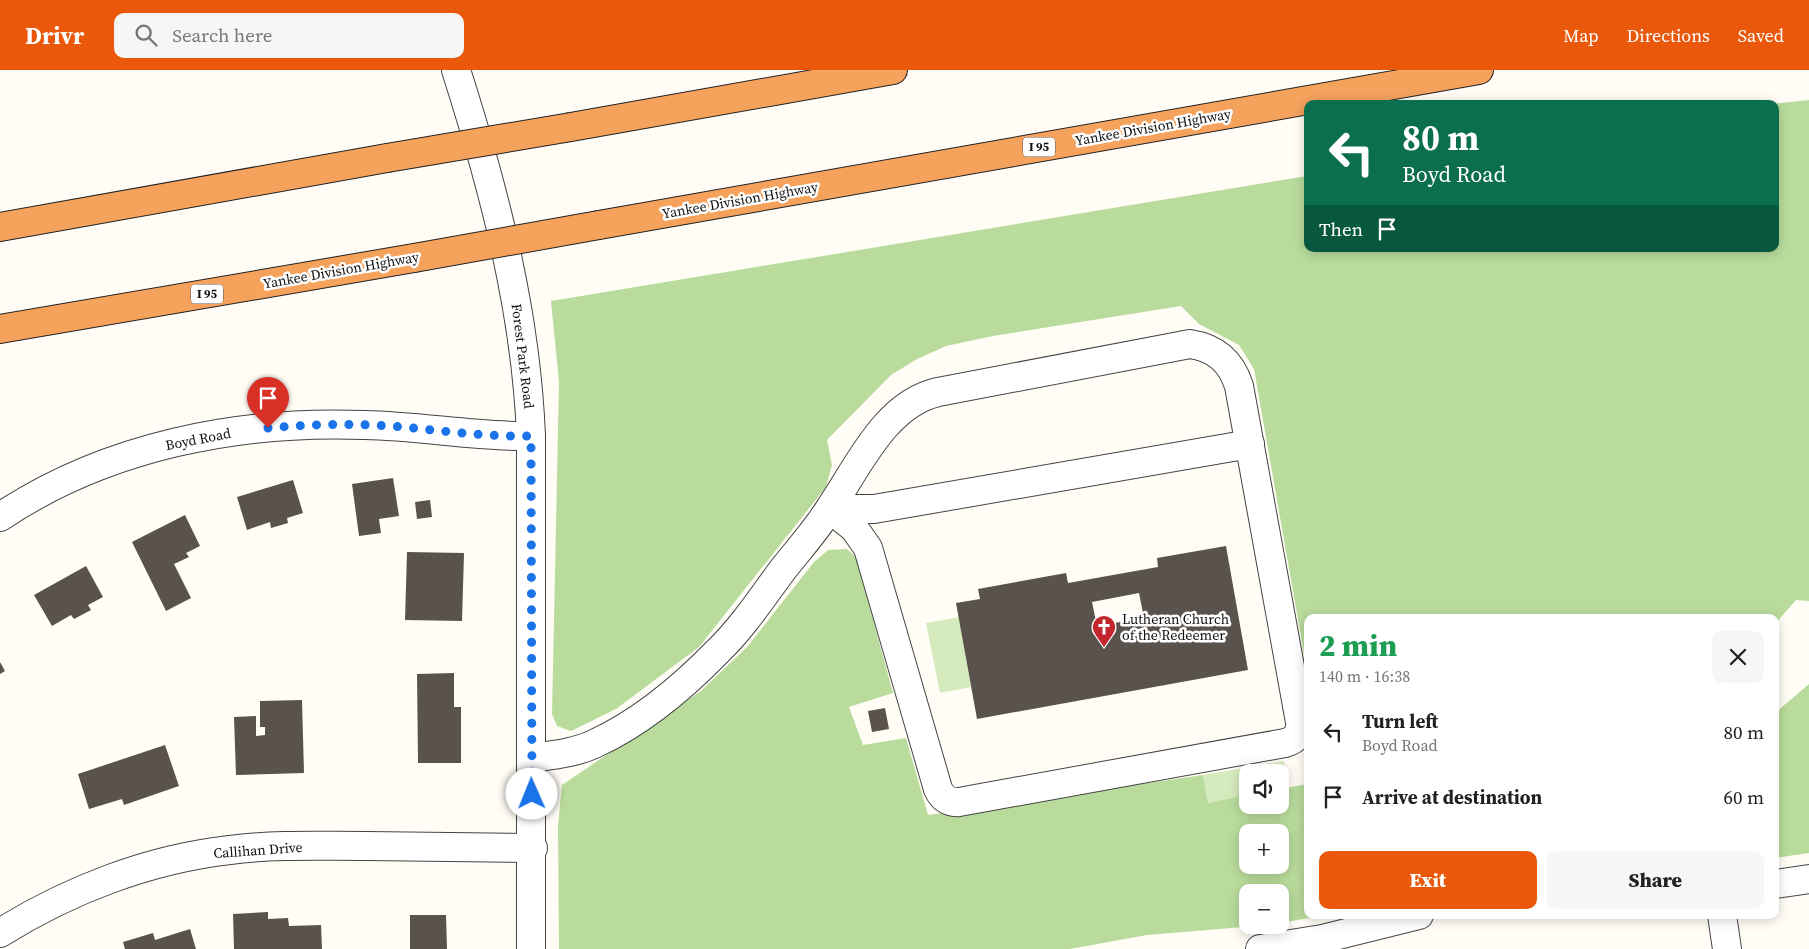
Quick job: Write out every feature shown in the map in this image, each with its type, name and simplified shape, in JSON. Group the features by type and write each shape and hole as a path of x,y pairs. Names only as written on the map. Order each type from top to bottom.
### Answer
{"highway":[{"path":"0,226 893,70"},
{"name":"Yankee Division Highway","path":"1309,100 1479,70"},
{"name":"Yankee Division Highway","path":"0,329 1304,101"}],"street":[{"name":"Forest Park Road","path":"456,70 491,190 515,292 529,385 531,436 533,848 531,949"},
{"path":"532,758 572,752 594,744 640,716 694,675 720,650 830,509 857,464 891,420 904,407 920,398 938,392 1190,344 1209,348 1226,360 1232,367 1239,386 1300,722 1299,732 1295,739 1285,743 956,803 946,800 938,789 868,548 854,528 830,509"},
{"name":"Boyd Road","path":"0,517 42,491 80,473 158,447 221,434 283,427 337,424 401,427 482,436 531,436"},
{"path":"830,509 874,509 1250,444"},
{"name":"Callihan Drive","path":"0,932 57,900 106,880 177,859 228,850 335,846 533,848"},
{"path":"1779,883 1809,878"},
{"path":"1260,949 1322,939 1403,919"},
{"path":"1723,919 1727,949"}],"green space":[{"path":"1809,100 1809,601 1796,600 1779,619 1779,614 1304,614 1304,654 1254,369 1239,345 1199,324 1181,306 993,336 946,346 917,359 891,375 827,440 832,465 826,487 699,647 616,709 571,731 557,726 552,714 559,382 551,301 1304,176 1304,252 1779,252 1779,103"},
{"path":"847,549 856,557 893,693 849,707 863,745 906,738 928,815 1203,775 1208,803 1239,797 1239,814 1289,814 1289,787 1304,785 1304,919 1289,921 1289,884 1239,884 1239,927 1147,935 1070,949 559,949 558,826 562,785 701,691 747,647 814,562 828,550"},
{"path":"959,617 971,687 940,693 926,623"},
{"path":"1809,684 1809,853 1779,857 1779,710"},
{"path":"1284,761 1285,764 1267,764"},
{"path":"1239,769 1239,797 1208,803 1203,775"}],"building":[{"path":"393,478 399,516 379,519 381,533 359,536 352,484"},
{"path":"293,480 303,513 287,518 288,523 271,528 270,522 247,530 237,497"},
{"path":"430,500 432,517 417,519 415,502"},
{"path":"185,515 200,546 186,553 189,557 174,564 191,598 166,611 132,542"},
{"name":"Lutheran Church of the Redeemer","path":"1226,546 1248,670 977,719 956,603 980,599 978,589 1066,573 1068,583 1158,567 1157,558","holes":["1139,593 1144,618 1097,626 1092,602"]},
{"path":"407,552 464,553 462,621 405,620"},
{"path":"86,566 103,597 88,605 91,610 74,619 71,615 52,626 34,595"},
{"path":"0,662 5,671 0,674"},
{"path":"454,673 454,707 461,707 461,763 418,763 417,674"},
{"path":"302,700 304,773 236,775 234,717 256,716 256,736 265,735 265,727 260,727 260,701"},
{"path":"885,708 889,729 872,732 868,711"},
{"path":"165,745 179,786 124,805 122,799 89,809 78,774"},
{"path":"268,912 268,919 288,918 289,926 321,925 322,949 234,949 233,914"},
{"path":"410,915 446,915 447,949 410,949"},
{"path":"190,929 196,949 125,949 123,942 153,933 155,940"}],"place":[{"name":"Lutheran Church of the Redeemer","path":"1104,648"}],"route":[{"path":"268,428 337,424 401,427 482,436 531,436 532,794"}]}
